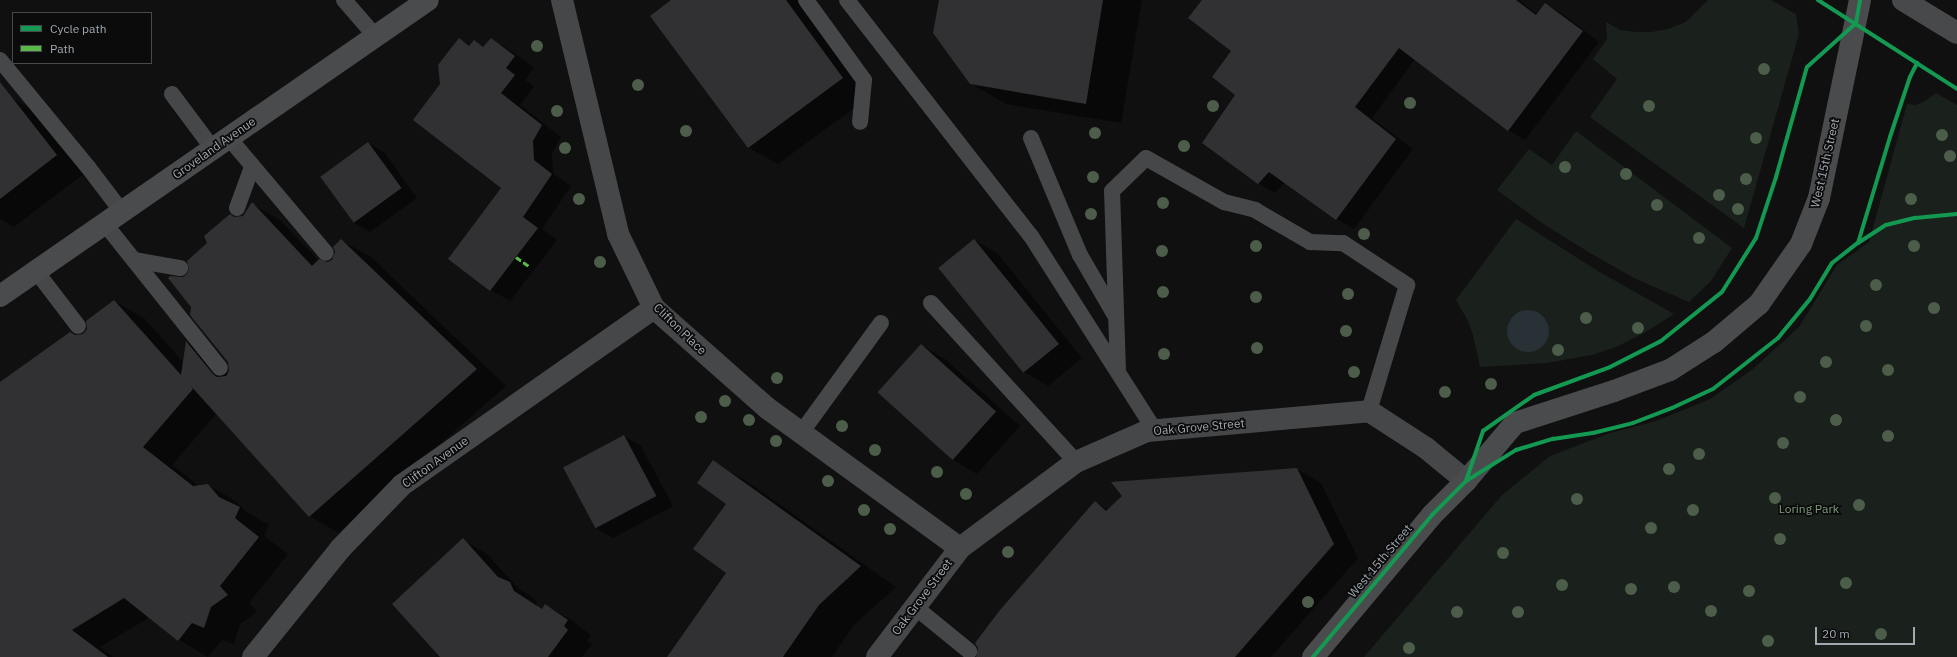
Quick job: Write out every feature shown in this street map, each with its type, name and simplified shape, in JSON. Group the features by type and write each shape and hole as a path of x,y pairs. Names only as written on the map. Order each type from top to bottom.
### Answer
{"main road":[{"path":"1903,0 1957,33"}],"street":[{"name":"Groveland Avenue","path":"0,296 428,0"},
{"name":"Clifton Place","path":"562,0 618,234 654,308 766,408 960,548"},
{"name":"West 15th Street","path":"1313,657 1432,515 1466,481 1515,423 1614,392 1670,370 1714,342 1759,304 1802,244 1819,198 1860,0"},
{"name":"Clifton Avenue","path":"253,657 340,549 402,485 654,308"},
{"path":"1369,411 1426,448 1466,481"},
{"name":"Oak Grove Street","path":"877,657 960,548 1076,462 1147,431 1369,411"}],"lane":[{"path":"344,0 376,37"},
{"path":"806,0 864,80 860,122"},
{"path":"847,0 1031,236 1156,431"},
{"path":"0,60 95,175 113,218 134,260 220,368"},
{"path":"172,94 221,144 252,167 326,253"},
{"path":"1031,138 1080,255 1117,318"},
{"path":"1118,371 1112,192 1146,158 1224,202 1255,210 1310,242 1343,243 1407,286 1369,411"},
{"path":"237,208 252,167"},
{"path":"134,260 180,268"},
{"path":"36,271 78,326"},
{"path":"931,303 1076,462"},
{"path":"801,433 881,323"},
{"path":"915,606 969,651"}],"green space":[{"path":"1708,0 1771,0 1796,14 1799,34 1744,228 1590,117 1617,79 1593,59 1607,39 1606,22 1620,30 1635,32 1651,32 1668,29 1686,22"},
{"name":"Loring Park","path":"1936,93 1957,105 1957,657 1364,657 1502,495 1550,456 1610,433 1656,421 1710,399 1753,369 1799,327 1837,265 1869,242 1907,104 1916,105 1925,101"},
{"path":"1576,131 1732,248 1711,281 1689,302 1636,279 1590,253 1542,223 1497,190 1529,149 1552,165"},
{"path":"1516,219 1598,271 1674,314 1644,333 1616,347 1592,355 1547,363 1480,367 1473,335 1468,321 1456,300"}],"shaded area":[{"path":"1528,310 1543,316 1549,331 1543,346 1528,352 1513,346 1507,331 1513,316"}],"building":[{"path":"671,0 786,0 843,78 748,148 650,16"},
{"path":"939,0 1103,0 1086,104 970,84 933,33"},
{"path":"1202,0 1516,0 1536,15 1545,3 1583,31 1508,131 1399,48 1355,107 1396,139 1336,220 1269,172 1258,184 1202,143 1235,95 1212,77 1231,51 1188,18"},
{"path":"459,38 469,46 474,40 483,47 491,38 515,56 506,68 515,75 501,93 542,125 533,141 534,160 552,174 523,217 538,228 490,291 448,259 501,188 413,120 440,84 438,65"},
{"path":"0,82 57,155 0,199"},
{"path":"368,142 402,188 354,223 320,177"},
{"path":"252,202 312,266 319,259 327,262 332,260 335,252 333,247 341,239 477,369 309,517 190,385 193,389 143,447 193,486 208,484 219,497 240,507 235,518 259,537 220,586 228,595 211,607 204,628 192,623 178,641 124,598 72,630 108,657 0,657 0,382 70,332 75,335 83,334 87,329 86,321 114,300 181,375 186,341 213,374 217,377 226,376 229,371 228,362 190,315 191,307 168,278 170,276 183,277 187,274 189,269 187,261 207,243 204,236 230,214 234,217 243,216"},
{"path":"974,239 1059,344 1023,373 938,268"},
{"path":"921,344 996,412 953,460 878,392"},
{"path":"624,435 656,496 595,528 563,467"},
{"path":"713,460 861,566 819,605 783,657 667,657 726,573 693,549 726,504 697,483"},
{"path":"1297,468 1334,544 1235,657 976,657 978,648 975,643 1000,610 1095,501 1106,511 1122,496 1111,482"},
{"path":"463,538 498,577 510,582 514,591 542,609 545,604 568,620 564,626 568,630 548,657 440,657 392,604"}],"marked path":[{"path":"516,257 529,266"}],"cycle path":[{"path":"1818,0 1957,89"},
{"path":"1466,481 1483,431 1534,395 1610,367 1661,341 1722,292 1756,238 1776,177 1807,67 1856,23 1860,0"},
{"path":"1858,243 1890,137 1910,77 1917,63"},
{"path":"1313,657 1432,515 1466,481 1516,450 1553,439 1593,433 1633,423 1672,408 1713,389 1778,338 1810,299 1832,263 1858,243 1886,225 1915,218 1957,214"}]}
